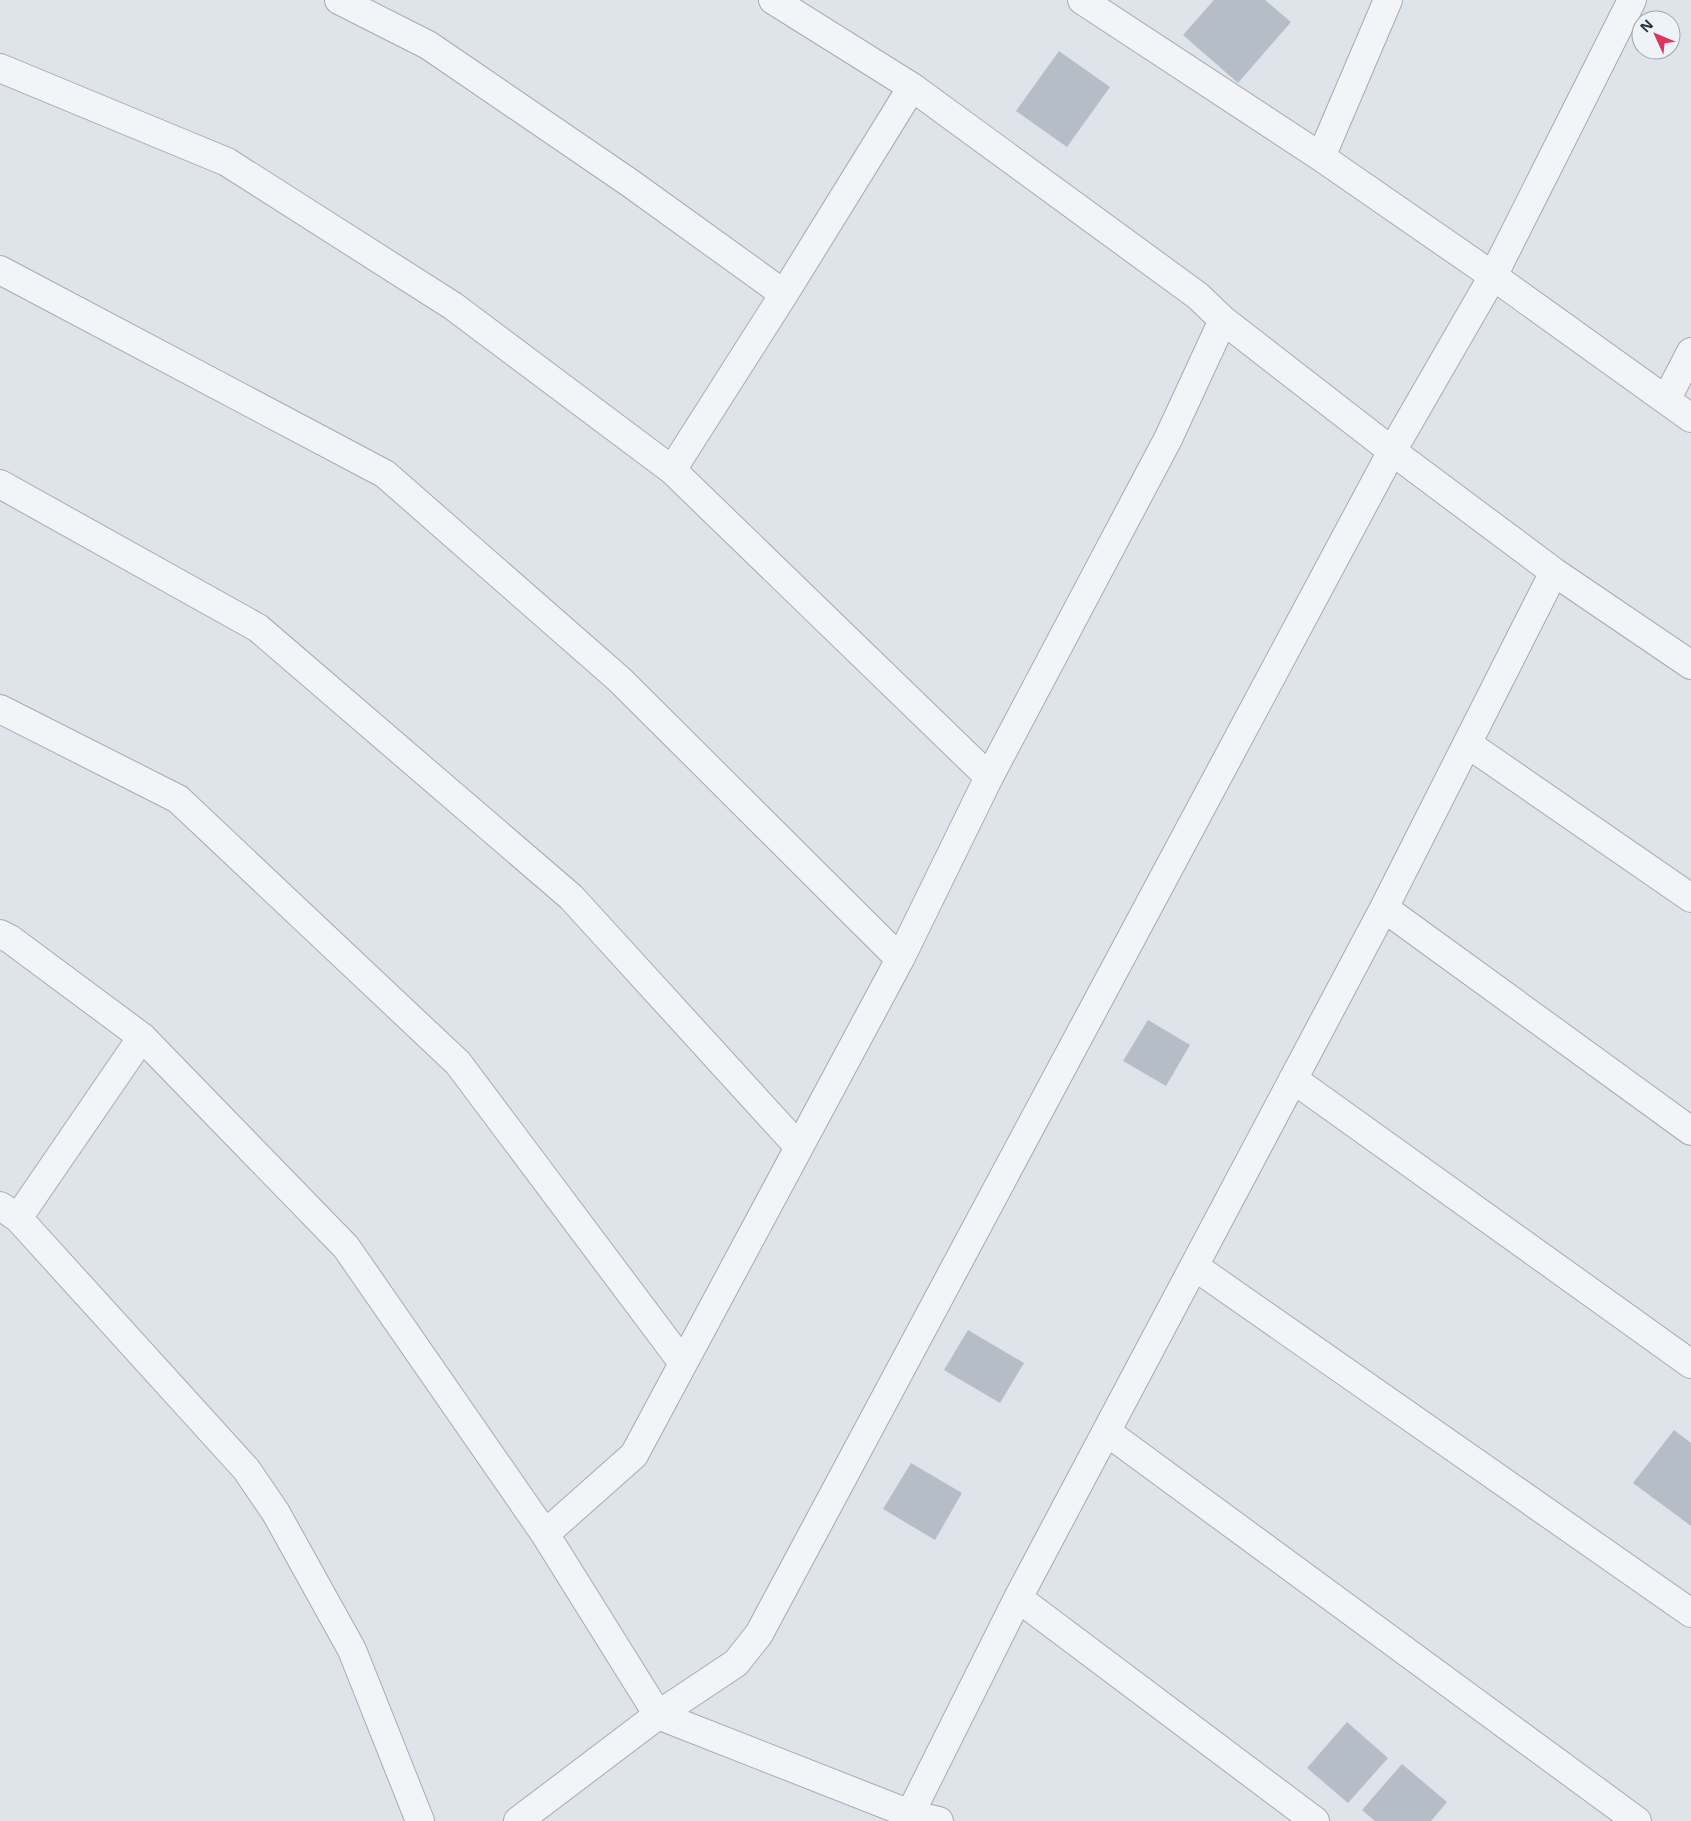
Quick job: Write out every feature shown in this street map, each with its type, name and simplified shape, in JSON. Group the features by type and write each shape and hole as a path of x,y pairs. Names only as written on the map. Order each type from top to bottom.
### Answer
{"street":[{"path":"339,0 428,45 630,182 784,294"},
{"path":"773,0 912,87 1198,296 1223,320 1554,572 1691,665"},
{"path":"1082,0 1321,157 1493,276 1691,418"},
{"path":"1321,157 1388,0"},
{"path":"518,1821 658,1715 736,1663 759,1634 1392,450 1493,276 1632,0"},
{"path":"0,68 227,162 453,306 672,470 989,777"},
{"path":"672,470 912,87"},
{"path":"0,270 385,474 620,680 900,959"},
{"path":"545,1534 634,1455 900,959 989,777 1168,439 1223,320"},
{"path":"1666,400 1691,352"},
{"path":"0,484 258,628 571,897 799,1147"},
{"path":"910,1814 1018,1598 1384,908 1554,572"},
{"path":"0,709 178,799 458,1063 683,1364"},
{"path":"1468,744 1691,898"},
{"path":"1384,908 1691,1131"},
{"path":"0,934 10,939 142,1037 346,1247 545,1534 658,1715 910,1814 939,1821"},
{"path":"142,1037 9,1212 246,1469 276,1513 352,1650 420,1821"},
{"path":"1294,1079 1691,1364"},
{"path":"1194,1266 1691,1614"},
{"path":"1106,1432 1636,1821"},
{"path":"1018,1598 1314,1821"}],"building":[{"path":"1214,0 1265,0 1291,22 1238,83 1183,35"},
{"path":"1059,51 1110,87 1067,147 1016,111"},
{"path":"1148,1020 1190,1045 1166,1086 1123,1061"},
{"path":"968,1330 1024,1363 1000,1403 944,1370"},
{"path":"1674,1430 1691,1443 1691,1526 1633,1483"},
{"path":"911,1463 962,1493 935,1540 883,1509"},
{"path":"1347,1722 1388,1758 1348,1803 1307,1768"},
{"path":"1402,1764 1447,1802 1431,1821 1375,1821 1362,1810"}]}
